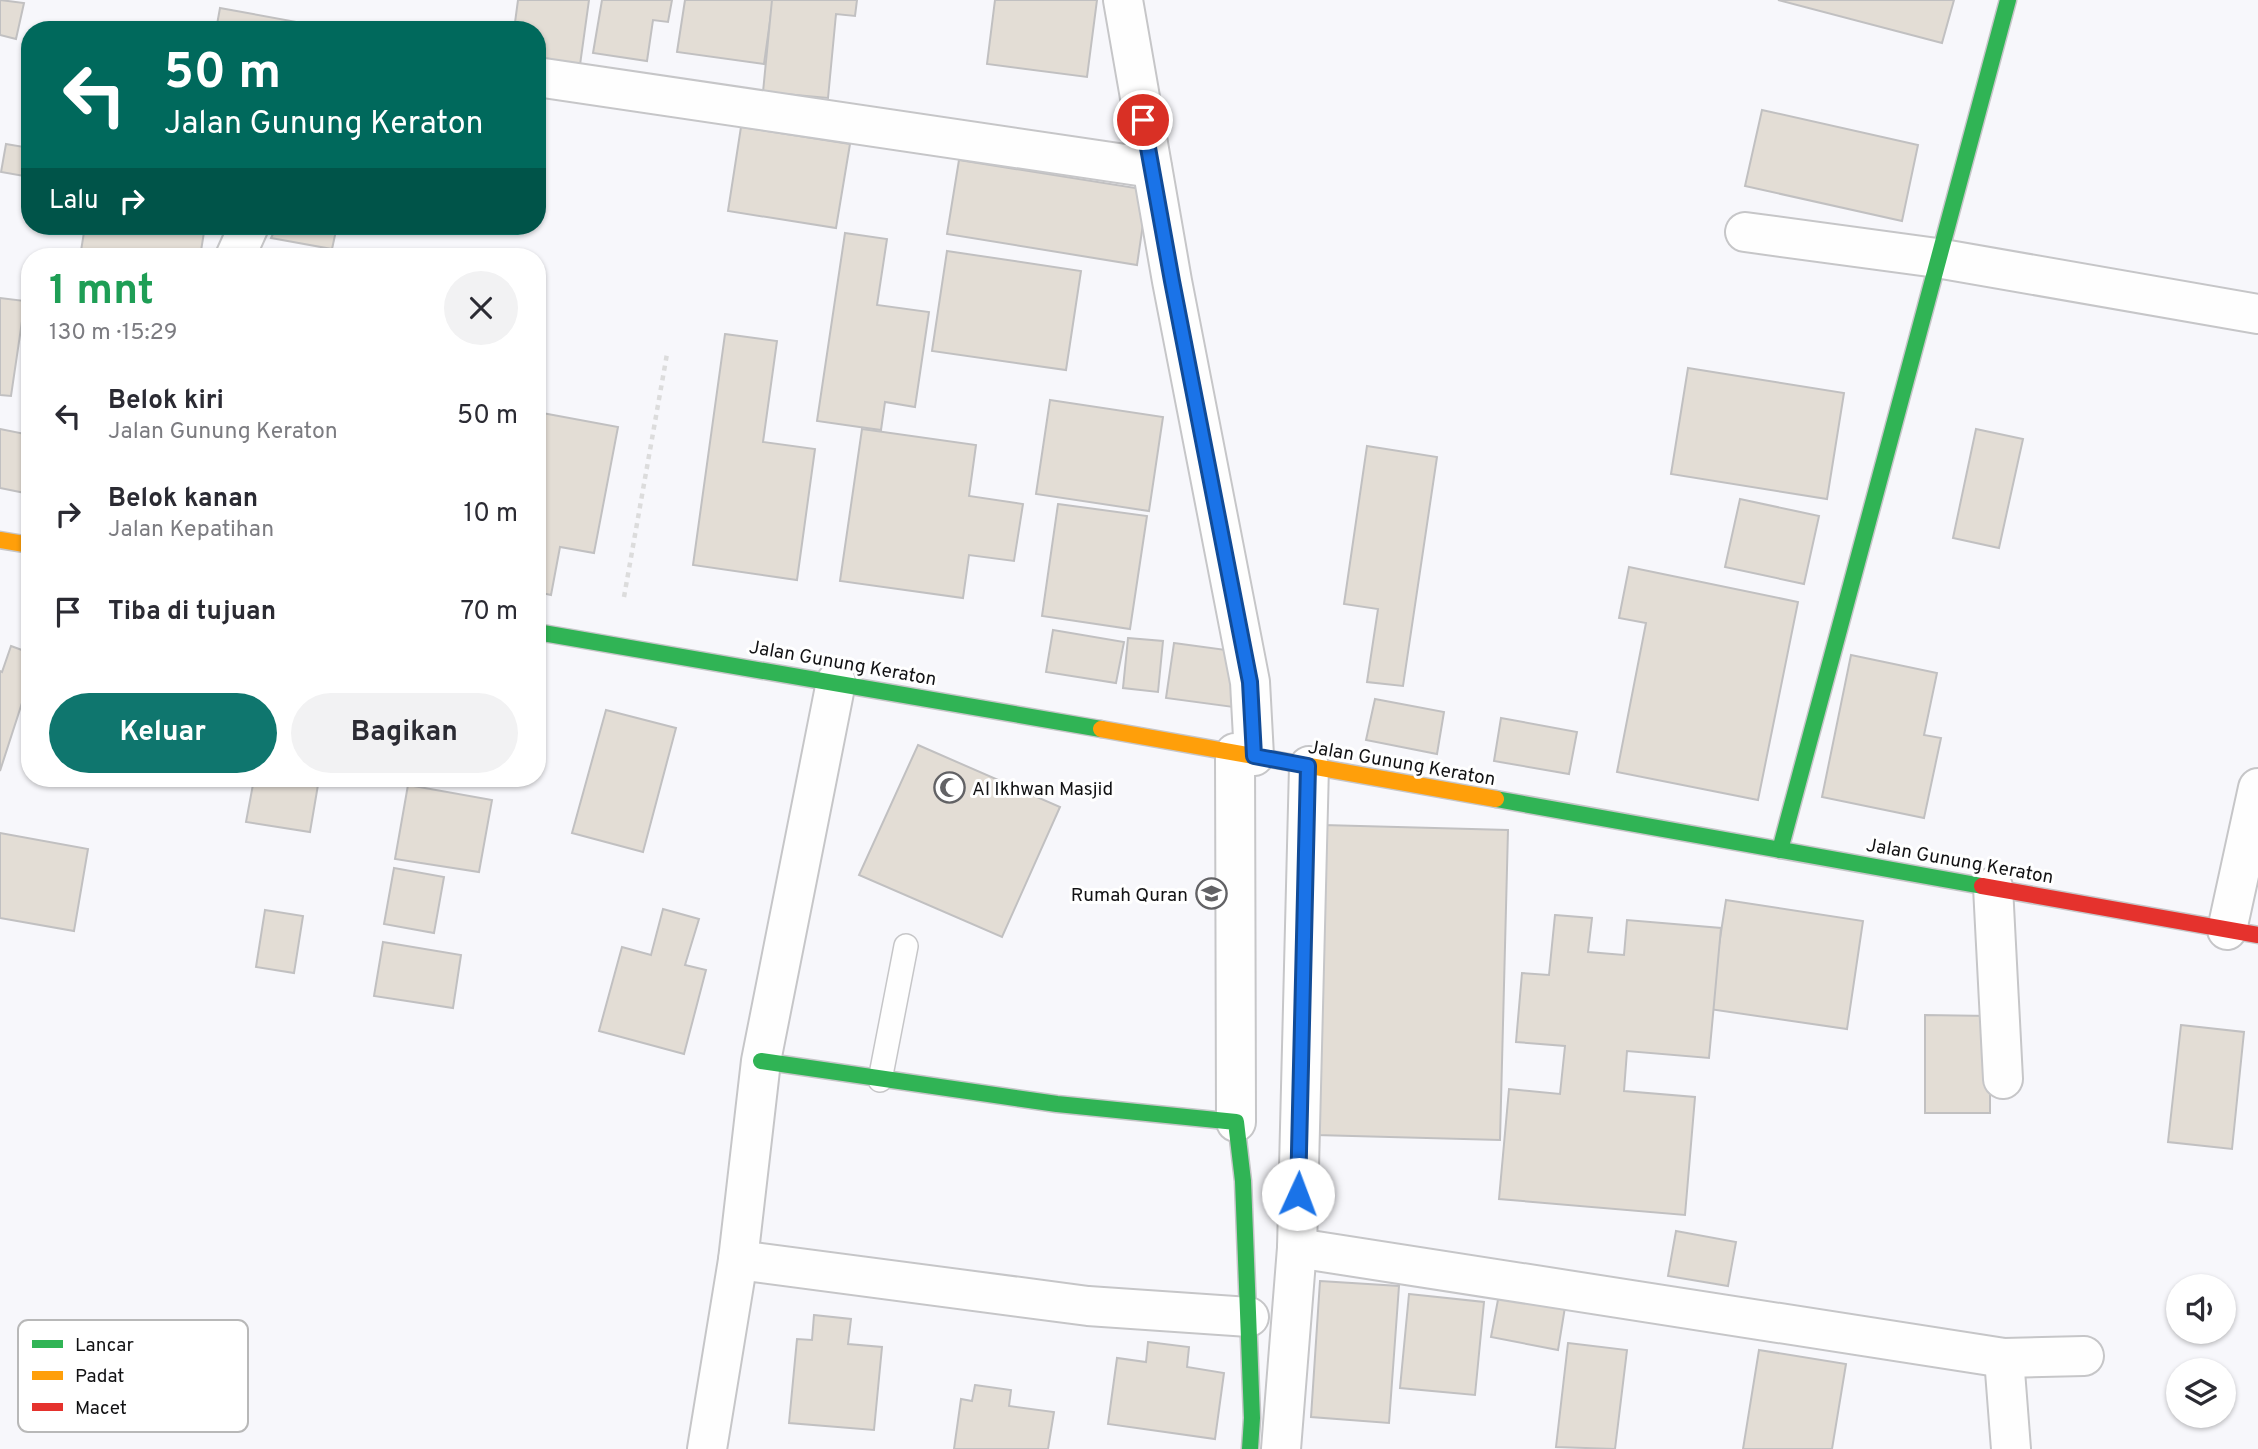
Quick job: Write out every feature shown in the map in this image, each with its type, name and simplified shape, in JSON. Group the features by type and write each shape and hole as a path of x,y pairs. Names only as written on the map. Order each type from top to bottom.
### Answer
{"street":[{"path":"1123,0 1152,168 1250,682 1253,756 1236,1122 1243,1181 1249,1317 1252,1418 1250,1449"},
{"path":"1780,850 2008,0"},
{"path":"546,78 1152,168"},
{"path":"1745,232 1937,258 2258,314"},
{"path":"0,540 21,544"},
{"name":"Jalan Gunung Keraton","path":"546,634 836,682 2243,932"},
{"path":"707,1449 738,1260 761,1061 836,682"},
{"path":"1281,1449 1297,1248 1307,766"},
{"path":"2243,932 2258,788"},
{"path":"1993,887 2003,1079"},
{"path":"761,1061 880,1080 1163,1117 1236,1122"},
{"path":"1297,1248 2004,1358 2084,1356"},
{"path":"738,1260 1088,1306 1249,1317"},
{"path":"2004,1358 2011,1449"}],"lane":[{"path":"880,1080 906,946"}],"path":[{"path":"616,646 667,354"}],"building":[{"path":"0,0 24,3 16,39 0,35"},
{"path":"518,0 589,0 580,65 546,61 546,21 515,21"},
{"path":"602,0 672,0 668,22 653,20 647,61 593,53"},
{"path":"685,0 773,0 764,64 677,52"},
{"path":"772,0 857,0 855,16 836,14 828,98 763,92"},
{"path":"995,0 1097,0 1087,77 987,64"},
{"path":"1778,0 1954,0 1942,43"},
{"path":"220,8 291,21 218,21"},
{"path":"1762,110 1918,145 1902,221 1745,186"},
{"path":"741,127 850,144 836,228 728,211"},
{"path":"6,144 21,146 21,175 1,172"},
{"path":"959,160 1148,190 1137,265 947,234"},
{"path":"845,233 887,239 877,305 929,312 915,407 885,402 881,430 817,421"},
{"path":"84,235 204,235 201,248 81,248"},
{"path":"272,235 335,235 332,248 271,238"},
{"path":"947,251 1081,271 1066,370 932,351"},
{"path":"0,298 21,301 21,328 11,396 0,395"},
{"path":"725,334 777,341 763,442 815,449 797,580 693,565"},
{"path":"1688,368 1844,393 1827,499 1671,474"},
{"path":"1050,400 1163,417 1149,511 1036,494"},
{"path":"546,414 618,427 594,553 560,547 551,595 546,594"},
{"path":"0,429 21,433 21,492 0,488"},
{"path":"862,429 976,445 969,496 1023,504 1014,561 969,555 963,598 840,581"},
{"path":"1976,429 2023,439 1999,548 1953,538"},
{"path":"1367,446 1437,457 1403,686 1367,682 1378,609 1344,604"},
{"path":"1740,499 1819,516 1804,584 1725,567"},
{"path":"1058,504 1147,516 1130,629 1042,616"},
{"path":"1629,567 1798,602 1758,800 1617,772 1646,623 1619,618"},
{"path":"1053,630 1124,642 1116,683 1046,672"},
{"path":"1128,638 1163,641 1158,692 1123,688"},
{"path":"1174,643 1241,652 1233,707 1166,698"},
{"path":"11,646 21,650 21,706 0,771 0,671 2,672"},
{"path":"1851,655 1937,673 1924,735 1941,738 1924,818 1822,797"},
{"path":"1375,699 1444,712 1437,754 1366,740"},
{"path":"606,710 676,728 643,852 572,833"},
{"path":"1501,718 1577,732 1569,774 1494,761"},
{"path":"918,745 1060,807 1002,937 859,875"},
{"path":"253,787 318,787 310,832 246,822"},
{"path":"408,787 492,800 479,872 395,859"},
{"path":"1323,825 1508,830 1500,1140 1316,1135"},
{"path":"0,833 88,849 74,931 0,918"},
{"path":"394,868 444,877 434,933 384,924"},
{"path":"1726,900 1863,921 1847,1029 1709,1009"},
{"path":"663,909 699,919 685,965 706,970 684,1054 599,1031 622,947 651,955"},
{"path":"265,910 303,916 294,973 256,967"},
{"path":"1555,915 1592,918 1588,952 1624,955 1627,920 1721,928 1709,1058 1627,1051 1624,1091 1695,1097 1685,1215 1499,1199 1509,1089 1560,1094 1565,1046 1516,1042 1522,973 1549,975"},
{"path":"383,942 461,955 453,1008 374,996"},
{"path":"1925,1015 1990,1016 1990,1113 1925,1113"},
{"path":"2181,1025 2244,1032 2232,1149 2168,1142"},
{"path":"1676,1231 1736,1242 1728,1286 1668,1276"},
{"path":"1320,1281 1399,1286 1389,1423 1311,1417"},
{"path":"1500,1289 1566,1301 1558,1350 1491,1337"},
{"path":"1409,1294 1484,1302 1475,1395 1400,1388"},
{"path":"814,1315 851,1319 848,1344 882,1347 874,1430 789,1423 797,1339 812,1340"},
{"path":"1148,1342 1189,1347 1187,1367 1224,1373 1215,1439 1108,1424 1117,1358 1146,1362"},
{"path":"1568,1343 1627,1350 1615,1449 1556,1447"},
{"path":"1759,1350 1846,1364 1832,1449 1743,1449"},
{"path":"975,1385 1011,1390 1009,1406 1054,1412 1048,1449 954,1449 961,1399 972,1401"}],"traffic: fast":[{"path":"1780,850 2008,0"},
{"path":"546,634 1101,729"},
{"path":"1496,799 1982,886"},
{"path":"761,1061 1057,1104 1236,1122 1243,1181 1252,1418 1250,1449"}],"traffic: slow":[{"path":"0,540 21,544"},
{"path":"1101,729 1496,799"}],"traffic: jam":[{"path":"1982,886 2258,935"}],"place":[{"name":"Al Ikhwan Masjid","path":"949,788"},
{"name":"Rumah Quran","path":"1211,894"}],"route":[{"path":"1143,120 1250,682 1254,756 1308,766 1298,1194"}]}
